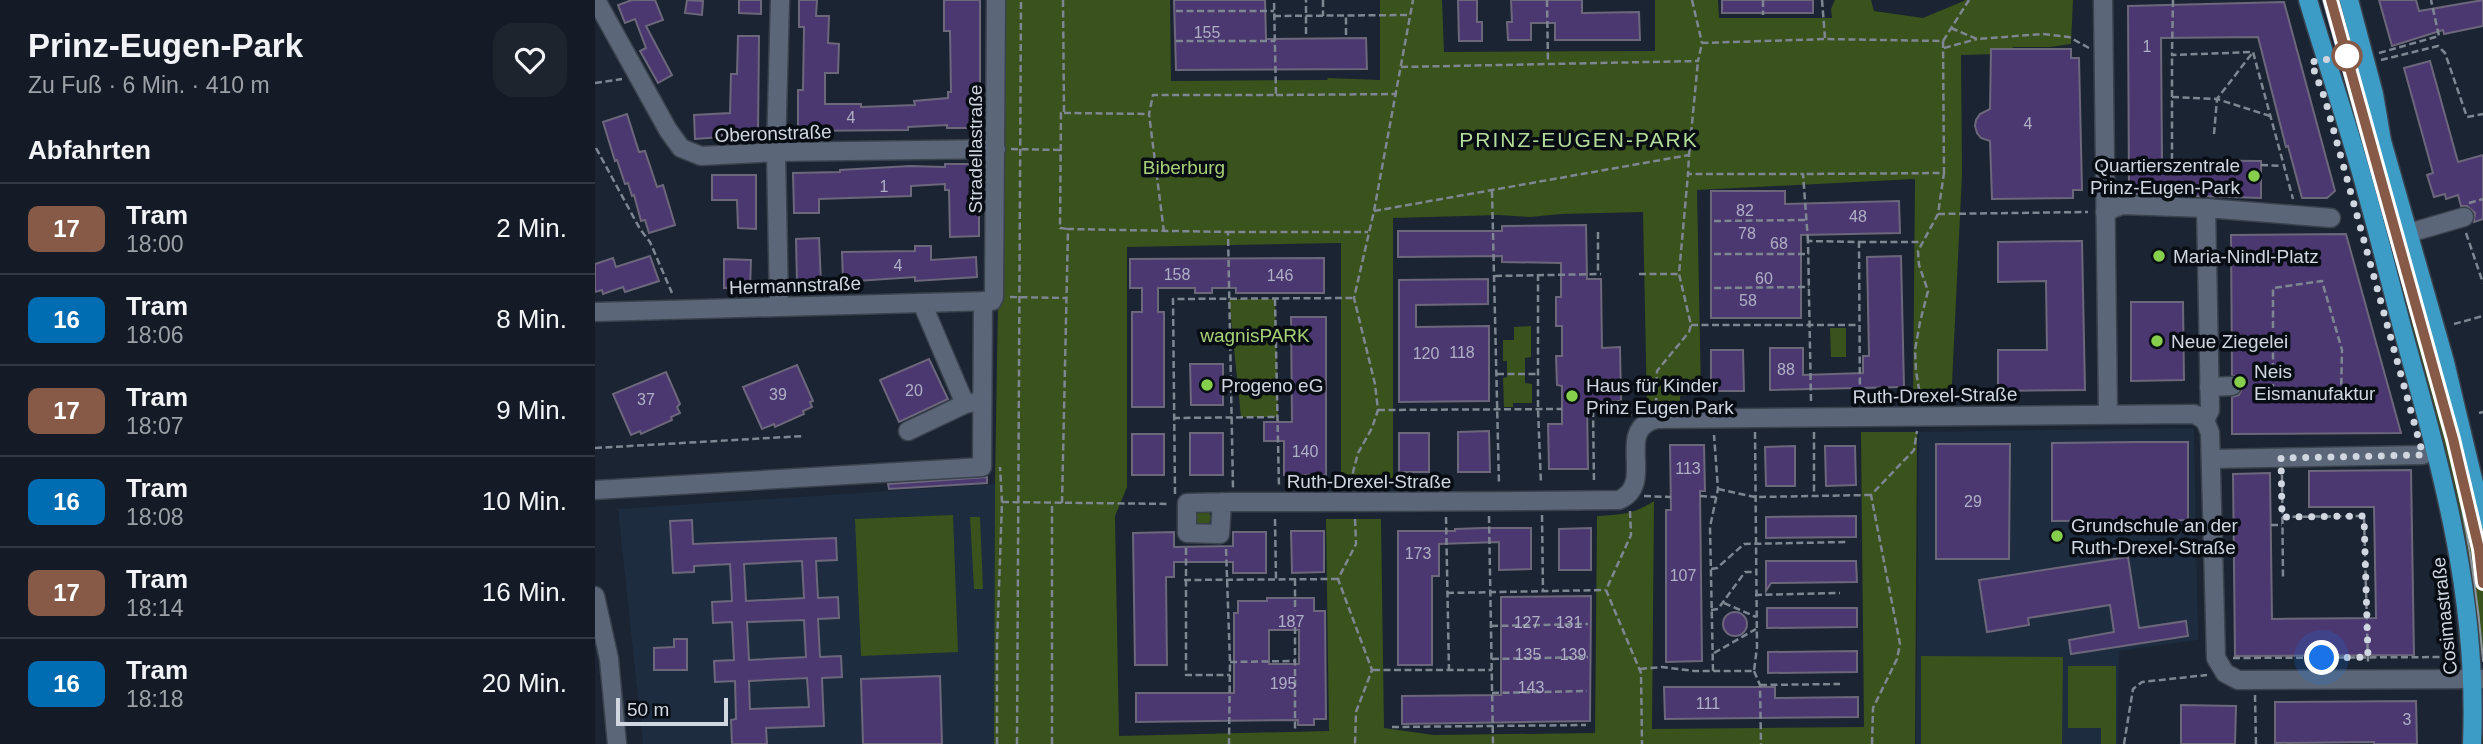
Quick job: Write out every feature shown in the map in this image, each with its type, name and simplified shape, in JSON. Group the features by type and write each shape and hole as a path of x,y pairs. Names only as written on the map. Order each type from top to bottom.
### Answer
{"main road":[{"name":"Cosimastraße","path":"2308,0 2355,152 2445,484 2467,596 2472,744"},
{"path":"2349,0 2371,82 2382,141 2465,439 2483,521"}],"street":[{"name":"Oberonstraße","path":"596,0 668,130 681,148 701,156 776,152 996,149"},
{"path":"779,306 776,152 781,0"},
{"name":"Stradellastraße","path":"595,490 982,467 974,402 989,299 996,149 996,0"},
{"path":"2103,0 2108,414"},
{"path":"2105,212 2122,205 2206,208 2331,218"},
{"path":"2206,208 2210,410 2205,420 2210,433 2220,666 2238,680 2470,679"},
{"path":"2409,233 2463,218"},
{"name":"Hermannstraße","path":"595,312 989,299"},
{"path":"908,431 974,402 922,303"},
{"path":"2209,387 2232,386"},
{"name":"Ruth-Drexel-Straße","path":"1652,420 1812,416 2194,414 2205,420"},
{"path":"1629,496 1635,486 1636,438 1640,428 1652,420"},
{"path":"2211,459 2423,455"},
{"name":"Ruth-Drexel-Straße","path":"1187,533 1187,503 1494,502 1619,500 1629,496"},
{"path":"1187,533 1220,534 1228,502"},
{"path":"595,596 602,660 617,744"}],"path":[{"path":"1017,744 1021,0"},
{"path":"1063,0 1061,228 1164,232 1369,232"},
{"path":"1274,0 1276,95"},
{"path":"1306,0 1306,34"},
{"path":"1323,0 1323,16"},
{"path":"1356,744 1356,712 1371,670 1338,579 1356,544 1353,472 1358,453 1372,428 1378,410 1375,384 1354,298 1374,211 1413,0"},
{"path":"1547,0 1549,64"},
{"path":"1587,410 1622,411 1652,420 1657,371 1689,332 1691,325 1679,274 1698,61 1702,43 1692,0"},
{"path":"1763,0 1763,15"},
{"path":"1822,0 1826,39"},
{"path":"1718,489 1755,496 1871,495 1915,449 1917,416 1922,398 1915,351 1928,291 1919,265 1918,251 1938,214 1944,173 1943,41 1969,0"},
{"path":"2172,160 2173,0"},
{"path":"2376,54 2439,36 2431,0"},
{"path":"1176,11 1274,11"},
{"path":"1346,15 1346,35"},
{"path":"1274,16 1409,15"},
{"path":"1951,28 1977,38"},
{"path":"1944,48 1977,38 2043,34 2069,37 2104,57"},
{"path":"1702,43 1826,39 1943,41"},
{"path":"1177,41 1275,41"},
{"path":"2378,61 2438,46 2445,53 2467,117 2483,114"},
{"path":"2172,55 2253,52"},
{"path":"2214,134 2217,99 2253,52"},
{"path":"2253,52 2297,216"},
{"path":"1401,67 1698,61"},
{"path":"595,83 639,77"},
{"path":"1164,232 1149,114 1153,94 1397,94"},
{"path":"2172,97 2217,99 2270,116"},
{"path":"1064,113 1149,114"},
{"path":"595,147 640,229 650,242 679,309"},
{"path":"996,149 1061,150"},
{"path":"1374,211 1689,155"},
{"path":"2261,165 2284,166"},
{"path":"1688,174 1944,173"},
{"path":"1803,174 1808,241 1814,496"},
{"path":"1492,189 1498,408 1491,593 1493,744"},
{"path":"1938,214 2105,212"},
{"path":"2463,218 2483,282"},
{"path":"1714,220 1805,220"},
{"path":"1062,503 1068,229"},
{"path":"1228,232 1232,417 1228,502"},
{"path":"1495,276 1599,274 1598,232"},
{"path":"1808,241 1923,242"},
{"path":"1859,242 1860,417"},
{"path":"1714,254 1808,254"},
{"path":"1538,274 1538,409 1543,592"},
{"path":"1639,274 1679,274"},
{"path":"2322,281 2342,350 2341,395 2274,396 2273,386 2273,288 2322,281"},
{"path":"1714,288 1809,287"},
{"path":"989,299 1066,298"},
{"path":"1002,502 1175,504 1173,299 1354,298"},
{"path":"1275,299 1278,417 1276,579"},
{"path":"2454,324 2483,316"},
{"path":"2469,320 2471,325"},
{"path":"1691,325 1859,325"},
{"path":"1497,374 1538,374"},
{"path":"2268,386 2273,386"},
{"path":"1378,410 1562,409"},
{"path":"1593,410 1594,500"},
{"path":"1173,418 1278,417"},
{"path":"1713,418 1718,489 1710,527 1713,671"},
{"path":"1755,418 1754,671 1760,685 1761,744"},
{"path":"595,448 804,436"},
{"path":"2281,458 2283,576"},
{"path":"997,744 1002,502 999,462"},
{"path":"1871,495 1900,644 1896,659 1873,708 1872,744"},
{"path":"1642,744 1640,670 1607,590 1631,534 1629,496 1671,497"},
{"path":"1700,496 1716,497"},
{"path":"1446,502 1449,671"},
{"path":"1052,503 1052,744"},
{"path":"2282,517 2364,516 2369,680"},
{"path":"2270,525 2282,525"},
{"path":"1187,533 1184,579 1186,675 1230,675"},
{"path":"1220,534 1226,543 1228,579 1229,744"},
{"path":"1711,569 1717,568 1744,544 1847,542"},
{"path":"1711,610 1718,609 1745,572 1755,572"},
{"path":"1184,579 1338,579"},
{"path":"1295,579 1295,611"},
{"path":"1447,593 1607,590"},
{"path":"1755,595 1840,593"},
{"path":"1723,602 1756,617"},
{"path":"1491,626 1588,624"},
{"path":"1295,627 1295,730"},
{"path":"1712,654 1756,629"},
{"path":"1492,659 1588,657"},
{"path":"2124,744 2133,689 2142,681 2220,666 2368,657 2453,657 2470,679"},
{"path":"1230,662 1295,661"},
{"path":"1640,670 1662,667 1694,671 1754,671"},
{"path":"1371,670 1492,670"},
{"path":"2255,680 2256,744"},
{"path":"1760,685 1840,684"},
{"path":"1492,693 1587,691"},
{"path":"1392,727 1586,725"}],"shaded area":[{"name":"Grundschule an der Ruth-Drexel-Straße","path":"2194,428 2198,640 2119,651 2118,744 1916,744 1919,432"},
{"path":"995,484 994,744 643,744 618,509"}],"green space":[{"name":"Biberburg","path":"1003,0 1170,0 1171,81 1328,80 1327,78 1380,80 1380,0 1442,0 1444,52 1655,51 1655,0 1718,0 1719,18 1832,18 1831,9 1835,0 1871,0 1874,11 1923,18 1966,0 2073,0 2071,44 2014,47 1997,54 1961,55 1962,174 1951,404 1913,404 1915,179 1697,190 1701,393 1680,396 1680,409 1647,410 1643,212 1530,217 1499,215 1393,218 1393,482 1341,483 1341,243 1127,247 1127,487 1115,516 1119,736 1329,731 1326,519 1381,519 1384,728 1434,735 1595,733 1597,516 1627,513 1654,501 1652,729 1864,727 1861,432 1917,432 1915,744 994,744 995,484"},
{"path":"2366,89 2460,439 2481,533 2483,654 2478,654 2341,97"},
{"name":"wagnisPARK","path":"1229,299 1275,299 1278,417 1241,417"},
{"path":"1531,326 1531,357 1525,358 1525,383 1532,384 1532,403 1513,403 1513,407 1504,407 1503,378 1507,377 1507,361 1503,361 1503,340 1514,340 1514,327"},
{"path":"1830,328 1846,328 1846,357 1831,357"},
{"path":"1200,510 1206,510 1211,518 1209,524 1200,526 1195,521 1195,515"},
{"path":"953,515 958,652 861,656 855,519"},
{"path":"970,517 980,517 983,589 974,589"},
{"path":"1921,656 2063,657 2062,744 1921,744"},
{"path":"2068,666 2116,666 2116,744 2101,744 2101,728 2068,728"}],"building":[{"path":"632,0 655,0 663,20 646,26 672,75 658,83 640,51 646,48 635,19 625,23 618,5"},
{"path":"687,0 703,1 702,15 685,13"},
{"path":"739,0 761,0 761,14 739,13"},
{"path":"799,0 817,0 816,16 829,16 828,43 839,44 838,73 825,73 825,104 861,104 861,107 915,105 914,101 948,98 948,92 951,92 950,31 944,31 944,0 980,0 980,128 947,128 947,125 908,127 908,130 798,131 798,90 803,90 804,27 799,27"},
{"path":"1174,0 1265,0 1266,39 1366,38 1367,69 1176,70"},
{"path":"1458,0 1477,0 1477,22 1482,22 1482,41 1459,41"},
{"path":"1511,0 1582,0 1582,13 1639,12 1640,40 1555,40 1555,23 1531,23 1531,40 1508,40 1507,22 1512,22"},
{"path":"1722,0 1813,0 1813,13 1722,13"},
{"path":"2379,0 2416,0 2419,11 2483,0 2483,26 2444,34 2443,30 2392,46"},
{"path":"2284,2 2335,191 2327,198 2302,198 2258,37 2161,38 2162,160 2261,161 2261,198 2129,194 2128,6"},
{"path":"738,36 759,36 758,135 721,135 695,139 694,115 730,113 731,74 737,74"},
{"path":"1991,49 2071,49 2071,58 2079,58 2082,190 2073,190 2073,198 1992,199 1990,141 1981,138 1975,126 1980,114 1990,109"},
{"path":"2430,61 2458,162 2483,155 2483,219 2474,222 2475,213 2467,206 2461,206 2458,195 2446,199 2445,194 2434,197 2427,175 2433,173 2404,68"},
{"path":"627,114 639,152 645,151 657,187 663,185 675,225 649,233 645,220 641,221 634,195 632,196 628,183 625,184 617,160 615,161 603,122"},
{"path":"945,164 978,164 978,190 970,190 970,213 979,213 979,236 950,237 949,190 945,190 945,184 911,186 911,196 819,199 819,213 794,213 793,173 910,166 945,167"},
{"path":"712,175 756,175 756,229 738,228 737,200 712,200"},
{"path":"1711,191 1785,191 1785,204 1899,201 1900,233 1801,235 1801,318 1711,318"},
{"path":"1586,225 1587,279 1601,279 1602,348 1620,347 1621,401 1587,401 1588,469 1549,469 1548,424 1562,424 1562,386 1557,385 1556,356 1562,356 1562,326 1556,326 1556,297 1561,297 1561,263 1502,262 1502,256 1398,257 1398,231 1502,231 1502,226"},
{"path":"2346,234 2401,433 2232,434 2232,397 2239,395 2243,386 2241,379 2232,375 2231,235"},
{"path":"819,238 821,283 797,284 796,239"},
{"path":"2082,241 2085,390 1998,391 1998,350 2047,350 2046,281 1998,282 1998,242"},
{"path":"915,246 931,246 931,260 976,257 977,277 915,281 915,277 843,282 842,252 915,251"},
{"path":"650,256 659,281 625,292 623,287 603,294 602,290 595,292 595,264 613,258 616,267"},
{"path":"1901,256 1904,387 1770,390 1770,348 1803,348 1803,375 1863,373 1863,356 1869,356 1867,257"},
{"path":"1324,258 1324,293 1236,293 1236,288 1212,288 1212,293 1195,293 1195,288 1158,288 1158,312 1164,312 1164,407 1132,407 1132,312 1142,312 1142,288 1130,288 1130,259"},
{"path":"724,259 751,260 750,289 724,288"},
{"path":"1488,279 1488,304 1416,305 1416,327 1489,326 1489,401 1399,402 1399,280"},
{"name":"Neue Ziegelei","path":"2131,302 2183,302 2184,380 2131,381"},
{"path":"1291,317 1326,317 1326,475 1284,475 1284,441 1264,441 1264,422 1292,422"},
{"path":"1711,350 1743,350 1744,391 1711,391"},
{"path":"929,359 948,399 899,422 880,380"},
{"name":"Progeno eG","path":"1190,364 1223,364 1223,405 1191,405"},
{"path":"797,365 813,401 810,402 812,407 803,411 804,414 775,427 774,424 762,429 743,387"},
{"path":"666,372 680,404 677,407 680,413 671,417 672,420 641,434 640,431 631,435 613,394"},
{"path":"1489,431 1490,472 1458,472 1458,432"},
{"path":"1190,433 1223,433 1223,475 1190,475"},
{"path":"1399,433 1429,433 1429,472 1399,472"},
{"path":"1132,434 1164,434 1164,475 1132,475"},
{"path":"2188,442 2188,520 2052,521 2052,443"},
{"path":"1936,444 2010,444 2009,559 1936,559"},
{"path":"1670,445 1704,445 1705,491 1700,491 1702,661 1666,662 1666,510 1671,510"},
{"path":"1795,446 1795,486 1766,486 1765,447"},
{"path":"1825,446 1855,446 1856,485 1826,486"},
{"path":"2411,470 2414,655 2235,656 2233,474 2270,473 2272,619 2376,618 2374,507 2309,507 2309,471"},
{"path":"987,477 987,483 889,489 888,484"},
{"path":"1856,516 1856,537 1766,538 1766,517"},
{"path":"692,520 693,544 836,538 837,560 816,561 818,598 838,597 839,618 818,619 820,657 841,656 842,677 822,678 824,726 766,728 767,744 732,744 731,720 736,719 735,681 715,682 714,661 734,660 732,622 713,623 712,602 732,601 730,564 694,566 694,572 673,573 670,521","holes":["802,561 804,598 746,601 744,564","804,620 806,657 749,660 747,622","807,678 809,707 750,709 749,681"]},
{"path":"1531,528 1531,569 1499,570 1499,542 1439,544 1439,576 1432,576 1432,665 1398,665 1398,531"},
{"path":"1591,528 1591,570 1559,570 1559,529"},
{"path":"1291,531 1324,531 1324,572 1292,573"},
{"path":"1174,532 1174,547 1233,546 1233,532 1266,532 1266,573 1233,573 1233,562 1174,562 1174,577 1166,577 1167,665 1135,665 1133,533"},
{"path":"2128,557 2139,628 2186,621 2188,636 2071,654 2069,640 2114,632 2110,605 2028,618 2029,625 1987,632 1979,580"},
{"path":"1766,561 1856,561 1857,582 1771,583 1766,591"},
{"path":"1591,596 1590,721 1402,724 1402,696 1501,695 1501,597"},
{"path":"1267,598 1314,598 1314,611 1325,611 1326,719 1314,719 1314,725 1298,725 1298,720 1136,722 1136,693 1234,693 1234,613 1238,613 1238,601 1267,601","holes":["1269,630 1299,630 1299,664 1269,664"]},
{"path":"1767,608 1857,608 1857,627 1767,628"},
{"path":"1735,612 1744,615 1747,624 1744,633 1735,636 1726,633 1723,624 1726,615"},
{"path":"674,639 687,639 687,670 654,670 654,648 674,647"},
{"path":"1857,651 1857,672 1768,673 1768,652"},
{"path":"940,676 942,744 863,744 861,679"},
{"path":"1664,687 1775,687 1775,698 1858,697 1858,717 1665,719"},
{"path":"2416,701 2417,744 2275,743 2275,702"},
{"path":"2181,705 2236,706 2235,744 2181,744"}],"tram line":[{"path":"2323,0 2447,441 2469,550 2483,661"},
{"name":"17","path":"2331,0 2453,439 2479,549 2483,583"}],"place":[{"name":"Quartierszentrale Prinz-Eugen-Park","path":"2254,176"},
{"name":"Maria-Nindl-Platz","path":"2159,256"},
{"name":"Neue Ziegelei","path":"2157,341"},
{"name":"Neis Eismanufaktur","path":"2240,382"},
{"name":"Progeno eG","path":"1207,385"},
{"name":"Haus für Kinder Prinz Eugen Park","path":"1572,396"},
{"name":"Grundschule an der Ruth-Drexel-Straße","path":"2057,536"}],"district":[{"name":"PRINZ-EUGEN-PARK","path":"1579,140"}],"route":[{"path":"2322,658 2368,657 2364,516 2282,517 2281,458 2423,455 2325,99 2311,62 2347,56"}]}
